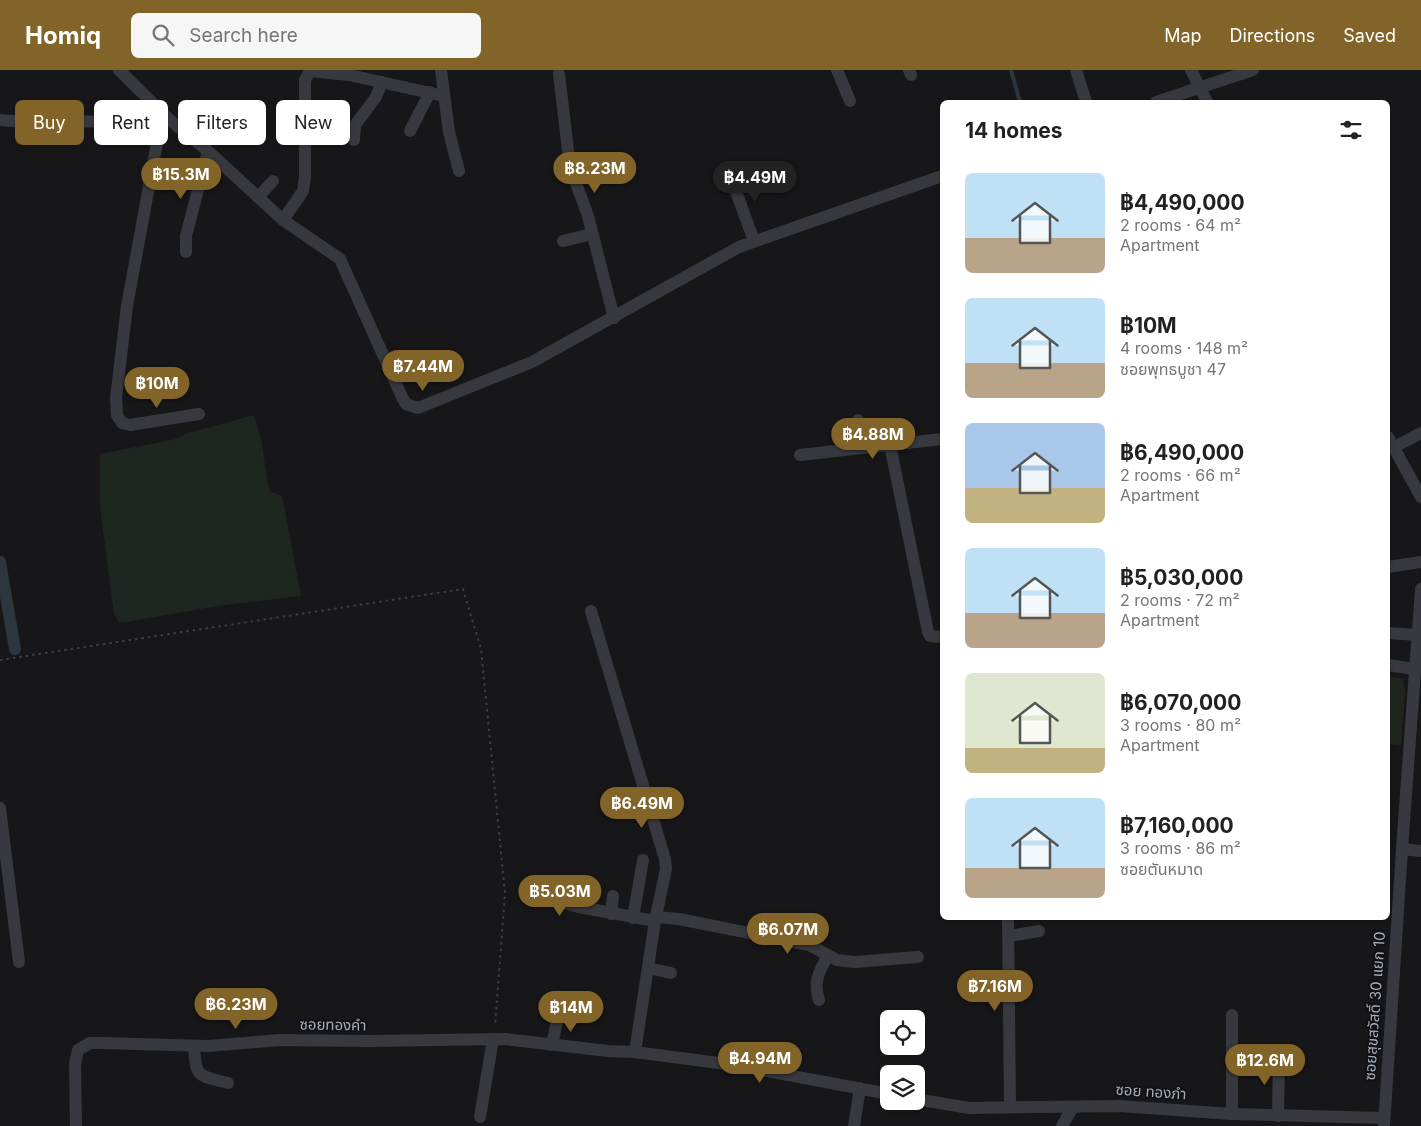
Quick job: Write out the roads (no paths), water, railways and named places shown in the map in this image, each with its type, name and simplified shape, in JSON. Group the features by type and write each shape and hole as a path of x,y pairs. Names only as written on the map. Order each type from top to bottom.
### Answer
{"street":[{"path":"119,70 147,100"},
{"path":"283,220 303,191 305,178 305,80 307,74 315,70 349,73 444,96"},
{"path":"441,70 449,132 459,171"},
{"path":"837,70 850,101"},
{"path":"1076,70 1085,100"},
{"path":"1191,70 1207,100"},
{"path":"1162,100 1252,70"},
{"path":"559,74 570,167 592,234 614,318"},
{"path":"354,140 356,125 376,97 382,82"},
{"path":"410,131 430,92"},
{"path":"0,120 23,122 94,122"},
{"path":"168,122 208,151 283,220 340,259 402,397 406,404 412,408 418,408 516,369 614,318 714,259 754,241 940,177"},
{"path":"161,145 127,306 116,398 117,415 122,423 130,426 199,414"},
{"path":"186,252 186,236 208,151"},
{"path":"730,175 754,241"},
{"path":"258,197 273,181"},
{"path":"563,241 592,234"},
{"path":"858,420 861,447"},
{"path":"1421,433 1391,442 1421,497"},
{"path":"800,455 940,439"},
{"path":"890,445 928,632 930,636 940,637"},
{"path":"1390,567 1421,562"},
{"name":"ซอยสุขสวัสดิ์ 30 แยก 10","path":"1384,1122 1402,849 1415,740 1415,669 1421,589"},
{"path":"591,611 665,859 666,869 656,919 635,1052 734,1065 880,1092"},
{"path":"1390,633 1418,636"},
{"path":"1390,665 1415,669"},
{"path":"0,808 18,962"},
{"path":"1402,849 1421,851"},
{"path":"633,918 643,860"},
{"path":"536,895 611,914 633,918 679,919 809,945 837,960 854,962 918,957"},
{"path":"611,914 614,896"},
{"path":"1008,920 1010,1106"},
{"path":"1009,936 1039,930"},
{"path":"819,1000 815,986 828,955"},
{"path":"648,968 671,973"},
{"path":"552,1045 560,1007"},
{"path":"1232,1016 1232,1114"},
{"path":"480,1117 497,1039"},
{"name":"ซอยทองคำ","path":"76,1126 75,1064 78,1050 90,1043 221,1046 279,1040 368,1042 497,1039 608,1051 635,1052"},
{"path":"194,1046 195,1068 198,1073 202,1076 228,1083"},
{"path":"1278,1116 1279,1057"},
{"path":"854,1126 860,1088"},
{"name":"ซอย ทองภํา","path":"925,1101 969,1108 1119,1106 1384,1122"},
{"path":"1062,1126 1073,1107"}],"waterway":[{"path":"1011,70 1019,100"},
{"path":"0,562 15,649"}]}
